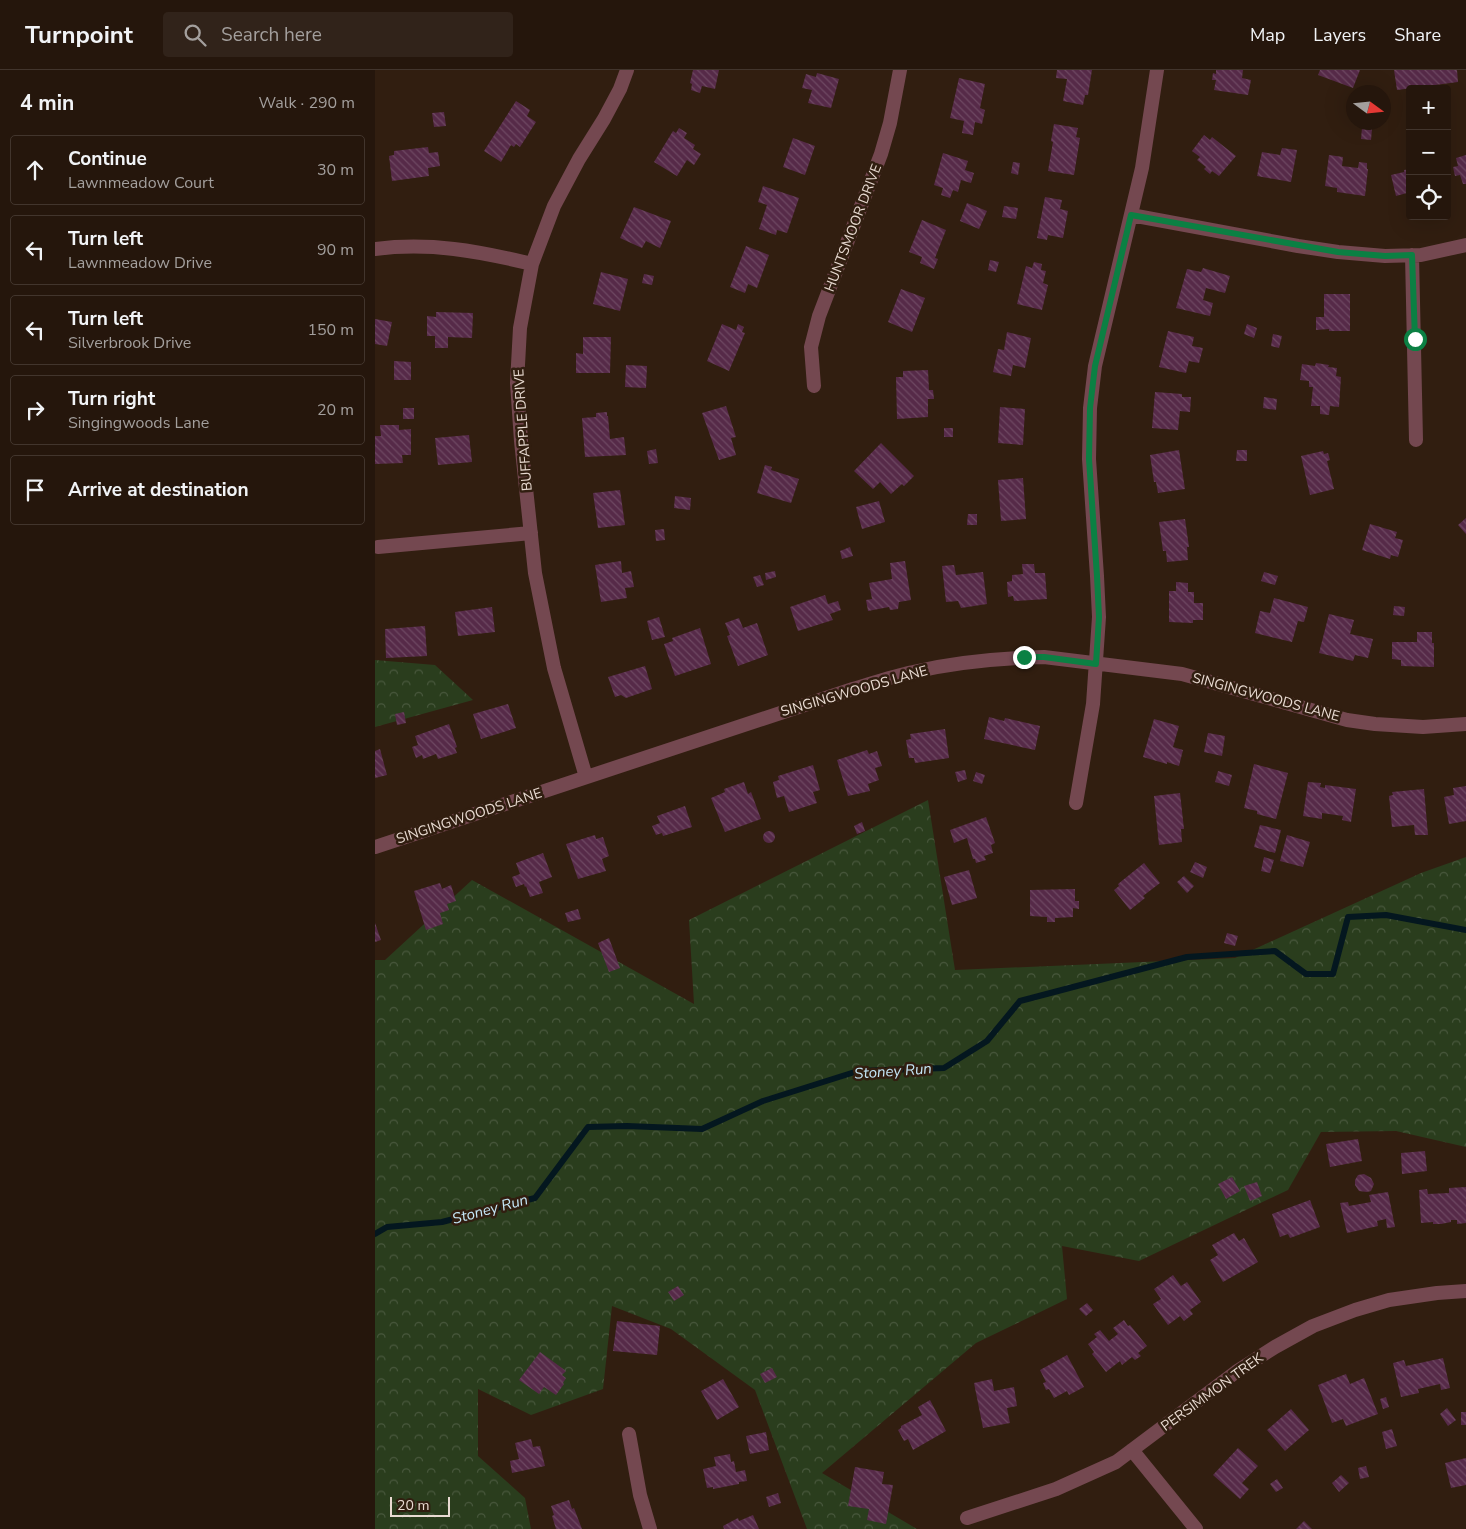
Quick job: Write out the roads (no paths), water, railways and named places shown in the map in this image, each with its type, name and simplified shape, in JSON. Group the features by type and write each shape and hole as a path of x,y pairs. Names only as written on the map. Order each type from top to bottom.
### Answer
{"street":[{"name":"BUFFAPPLE DRIVE","path":"586,777 554,668 535,573 517,383 520,328 532,264 554,206 579,159 620,90 627,70"},
{"name":"HUNTSMOOR DRIVE","path":"814,386 811,346 817,324 881,154 890,123 900,70"},
{"path":"1076,803 1093,704 1099,617 1089,459 1090,408 1095,366 1142,168 1157,70"},
{"path":"1131,215 1338,252 1385,256 1421,255 1466,245"},
{"path":"375,249 411,246 444,247 482,252 532,264"},
{"path":"1412,255 1416,440"},
{"path":"378,547 531,533"},
{"name":"SINGINGWOODS LANE","path":"375,847 853,689 912,672 957,664 1024,657 1044,657 1182,674 1347,720 1423,727 1466,724"},
{"name":"PERSIMMON TREK","path":"967,1518 1056,1490 1116,1462 1236,1372 1275,1346 1313,1326 1355,1310 1389,1300 1466,1290"},
{"path":"629,1434 640,1495 650,1529"},
{"path":"1132,1450 1196,1529"}],"waterway":[{"name":"Stoney Run","path":"375,1234 387,1227 442,1222 535,1198 588,1127 627,1126 702,1129 763,1101 858,1071 944,1068 987,1041 1020,1001 1187,957 1275,951 1306,974 1333,974 1348,917 1386,915 1466,930"}]}
